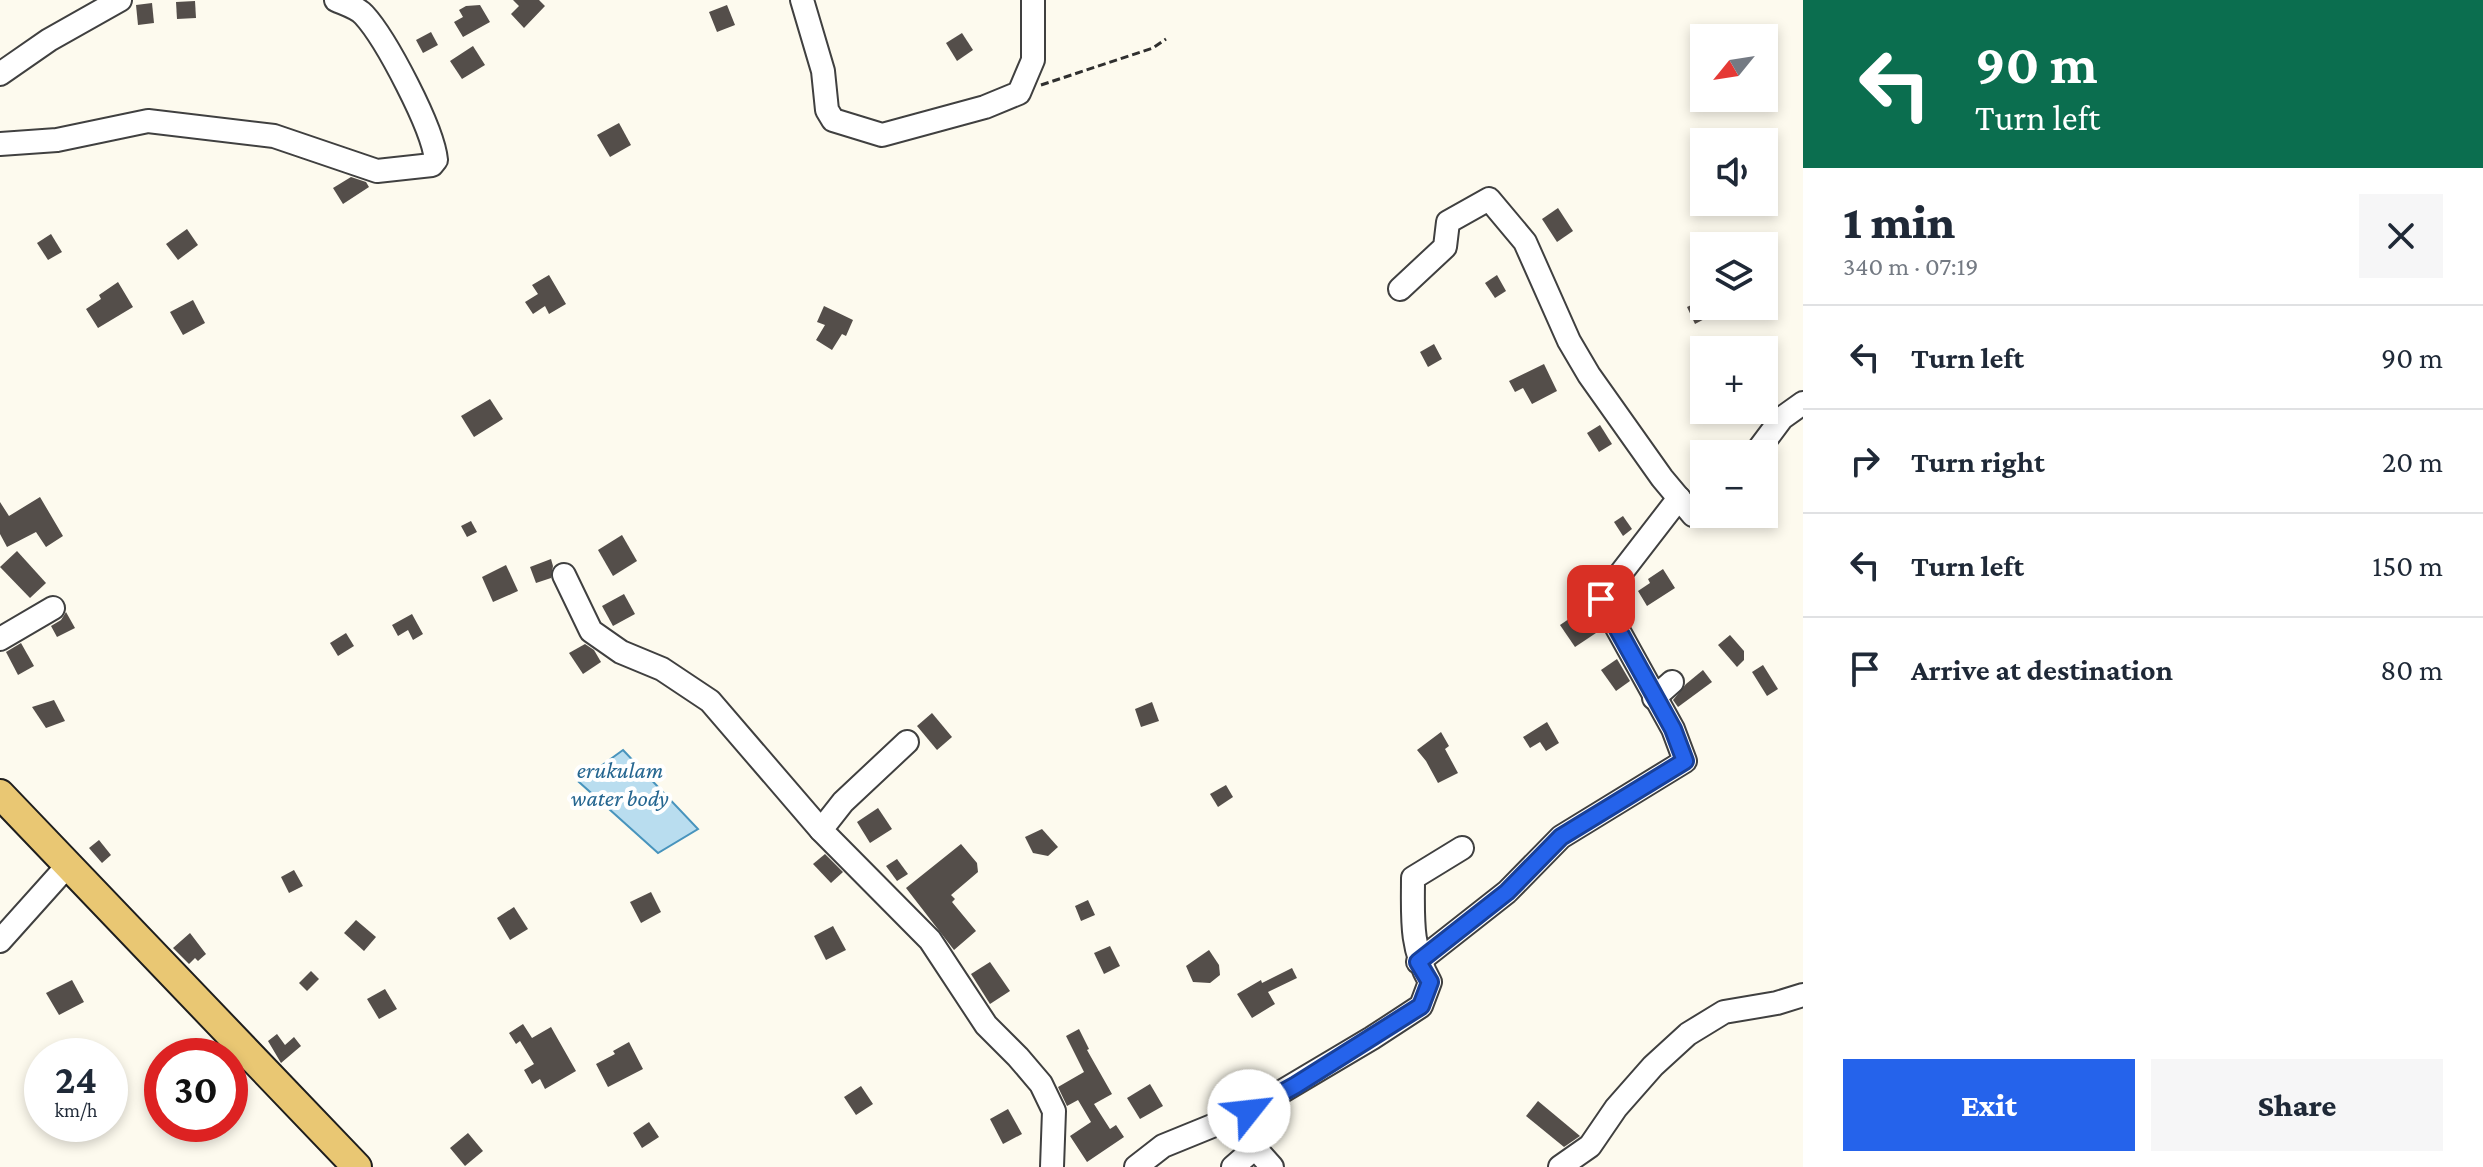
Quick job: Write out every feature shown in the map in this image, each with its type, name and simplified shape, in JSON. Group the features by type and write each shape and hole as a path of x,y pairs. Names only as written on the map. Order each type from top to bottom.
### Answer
{"main road":[{"path":"0,794 357,1167"}],"street":[{"path":"0,74 49,40 120,0"},
{"path":"0,144 57,140 148,121 274,136 377,171 432,165 436,160 435,148 391,57 362,13 336,0"},
{"path":"802,0 823,71 827,110 833,120 882,135 985,107 1019,93 1033,60 1033,0"},
{"path":"1400,289 1445,247 1448,222 1489,199 1525,242 1569,341 1589,375 1690,511"},
{"path":"1766,440 1782,418 1803,403"},
{"path":"1418,962 1507,892 1561,837 1685,761 1673,729 1601,599 1679,498"},
{"path":"564,575 591,631 621,652 662,669 710,701 821,830 930,940 986,1025 1041,1084 1054,1111 1052,1167"},
{"path":"0,639 53,608"},
{"path":"1654,698 1672,682"},
{"path":"821,830 843,802 907,742"},
{"path":"1136,1167 1163,1146 1249,1111 1296,1085 1421,1006 1430,982 1418,962 1412,931 1413,878 1462,848"},
{"path":"0,941 69,864"},
{"path":"1560,1167 1590,1146 1616,1108 1653,1066 1688,1034 1724,1012 1803,995"},
{"path":"1233,1167 1255,1148 1272,1167"}],"path":[{"path":"1019,93 1153,48 1166,39"}],"water":[{"name":"erukulam water body","path":"623,750 698,829 658,853 579,782"}],"building":[{"path":"513,0 539,0 545,6 524,28 511,14 519,6"},
{"path":"195,1 196,18 177,19 176,2"},
{"path":"152,3 154,23 138,25 136,5"},
{"path":"480,5 490,22 463,37 454,22 463,17 459,10"},
{"path":"727,5 735,25 717,32 709,12"},
{"path":"431,32 438,45 423,53 416,40"},
{"path":"962,33 973,50 957,61 946,43"},
{"path":"473,46 485,65 462,79 450,61"},
{"path":"619,123 631,145 610,157 597,135"},
{"path":"351,177 366,182 369,187 343,204 333,188"},
{"path":"1558,208 1573,231 1557,242 1542,219"},
{"path":"187,229 198,245 178,260 166,244"},
{"path":"51,234 62,252 48,260 37,243"},
{"path":"549,275 566,304 549,314 545,306 533,314 525,302 538,294 532,285"},
{"path":"1497,275 1506,291 1495,298 1485,283"},
{"path":"118,282 133,307 98,328 86,309"},
{"path":"193,300 205,323 183,335 170,312"},
{"path":"824,306 853,320 846,336 842,334 832,350 816,340 825,325 817,322"},
{"path":"1434,344 1442,359 1428,367 1420,352"},
{"path":"1544,364 1557,391 1532,404 1523,388 1515,392 1509,381"},
{"path":"490,399 503,419 474,437 461,416"},
{"path":"1600,425 1612,444 1599,452 1587,433"},
{"path":"40,497 63,536 46,547 36,532 7,547 0,534 0,502 9,516"},
{"path":"1623,516 1632,529 1623,536 1614,522"},
{"path":"471,521 477,532 467,537 461,526"},
{"path":"622,535 637,561 613,576 598,550"},
{"path":"17,551 46,583 30,598 0,567"},
{"path":"551,559 551,578 536,583 530,567"},
{"path":"506,565 518,591 493,602 482,577"},
{"path":"1663,569 1675,588 1647,606 1638,591 1650,583 1648,579"},
{"path":"624,594 635,614 613,626 602,606"},
{"path":"1588,606 1602,629 1575,647 1560,625"},
{"path":"66,612 75,628 57,637 51,626 61,620"},
{"path":"412,614 423,634 413,640 408,630 398,636 392,625"},
{"path":"346,633 354,646 338,656 330,643"},
{"path":"1730,635 1744,651 1744,660 1737,667 1718,645"},
{"path":"21,643 34,666 18,675 6,652"},
{"path":"585,644 594,650 601,662 583,674 569,653"},
{"path":"1617,659 1630,681 1616,691 1601,670"},
{"path":"1763,665 1778,689 1767,696 1752,672"},
{"path":"1703,670 1712,682 1678,707 1673,700"},
{"path":"54,700 65,721 46,728 32,707"},
{"path":"1152,702 1159,721 1141,727 1135,709"},
{"path":"932,713 952,737 937,750 917,726"},
{"path":"1547,722 1559,743 1546,751 1540,742 1530,748 1523,737"},
{"path":"1441,732 1449,746 1445,749 1458,773 1438,783 1417,750"},
{"path":"1226,785 1233,797 1218,807 1210,794"},
{"path":"878,808 892,829 870,843 857,822"},
{"path":"1042,829 1058,847 1048,856 1033,853 1025,837"},
{"path":"99,840 111,855 102,863 89,848"},
{"path":"961,844 977,863 978,872 951,895 955,899 952,902 976,931 954,950 906,888"},
{"path":"825,854 843,872 831,883 813,864"},
{"path":"897,859 908,874 897,881 886,866"},
{"path":"294,870 303,886 289,893 281,877"},
{"path":"651,892 661,912 641,923 630,902"},
{"path":"1088,900 1095,915 1081,921 1075,906"},
{"path":"514,907 528,929 510,940 497,918"},
{"path":"356,920 376,937 364,951 344,933"},
{"path":"833,926 846,950 826,960 814,936"},
{"path":"190,933 206,954 189,964 173,948"},
{"path":"1110,946 1120,966 1104,974 1094,953"},
{"path":"1209,950 1219,965 1220,975 1210,983 1193,982 1186,966"},
{"path":"990,962 1010,991 990,1004 971,974"},
{"path":"1292,968 1297,978 1268,992 1275,1004 1252,1018 1237,994"},
{"path":"311,971 319,979 307,991 299,983"},
{"path":"72,980 84,1002 59,1015 46,993"},
{"path":"385,989 397,1009 379,1019 367,999"},
{"path":"523,1024 532,1038 551,1027 576,1071 545,1089 540,1079 532,1084 524,1070 534,1064 520,1041 516,1044 509,1033"},
{"path":"1079,1029 1112,1094 1094,1104 1110,1129 1116,1125 1124,1137 1087,1162 1070,1136 1091,1122 1078,1100 1067,1106 1058,1087 1084,1072 1066,1036"},
{"path":"277,1034 285,1045 294,1037 301,1046 281,1063 268,1041"},
{"path":"629,1042 643,1069 608,1087 596,1064"},
{"path":"1150,1084 1163,1106 1140,1119 1127,1098"},
{"path":"861,1086 873,1104 856,1115 844,1097"},
{"path":"1538,1101 1580,1136 1564,1147 1526,1116"},
{"path":"1008,1109 1022,1134 1003,1144 990,1119"},
{"path":"649,1122 659,1137 642,1148 633,1133"},
{"path":"468,1133 483,1151 465,1166 450,1148"}],"route":[{"path":"1249,1111 1421,1006 1430,982 1418,962 1507,892 1561,837 1685,761 1673,729 1601,599"}]}
